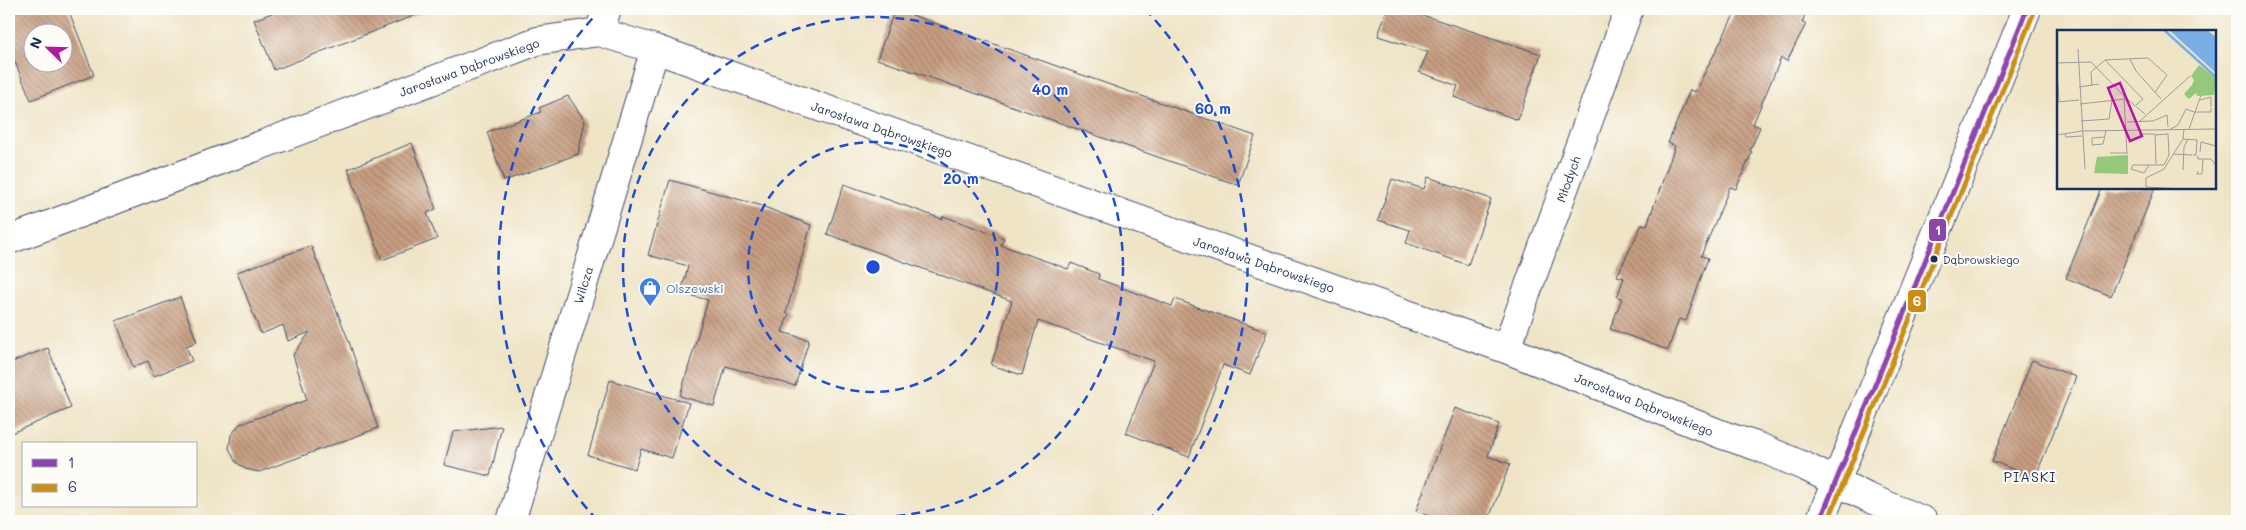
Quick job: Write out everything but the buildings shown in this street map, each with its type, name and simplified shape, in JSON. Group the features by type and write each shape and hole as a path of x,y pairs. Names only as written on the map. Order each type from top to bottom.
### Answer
{"street":[{"name":"Młodych","path":"1506,349 1629,9"},
{"path":"1820,521 2027,9"},
{"name":"Jarosława Dąbrowskiego","path":"9,240 537,41 603,20 655,49 1506,349 1759,447 1924,521"},
{"name":"Wilcza","path":"511,521 655,49"}],"transit line":[{"name":"1","path":"1820,521 2027,9"},
{"name":"6","path":"1828,521 2034,12"}],"place":[{"name":"Dąbrowskiego","path":"1934,259"},
{"name":"Olszewski","path":"650,307"}],"district":[{"name":"PIASKI","path":"2030,476"}]}
